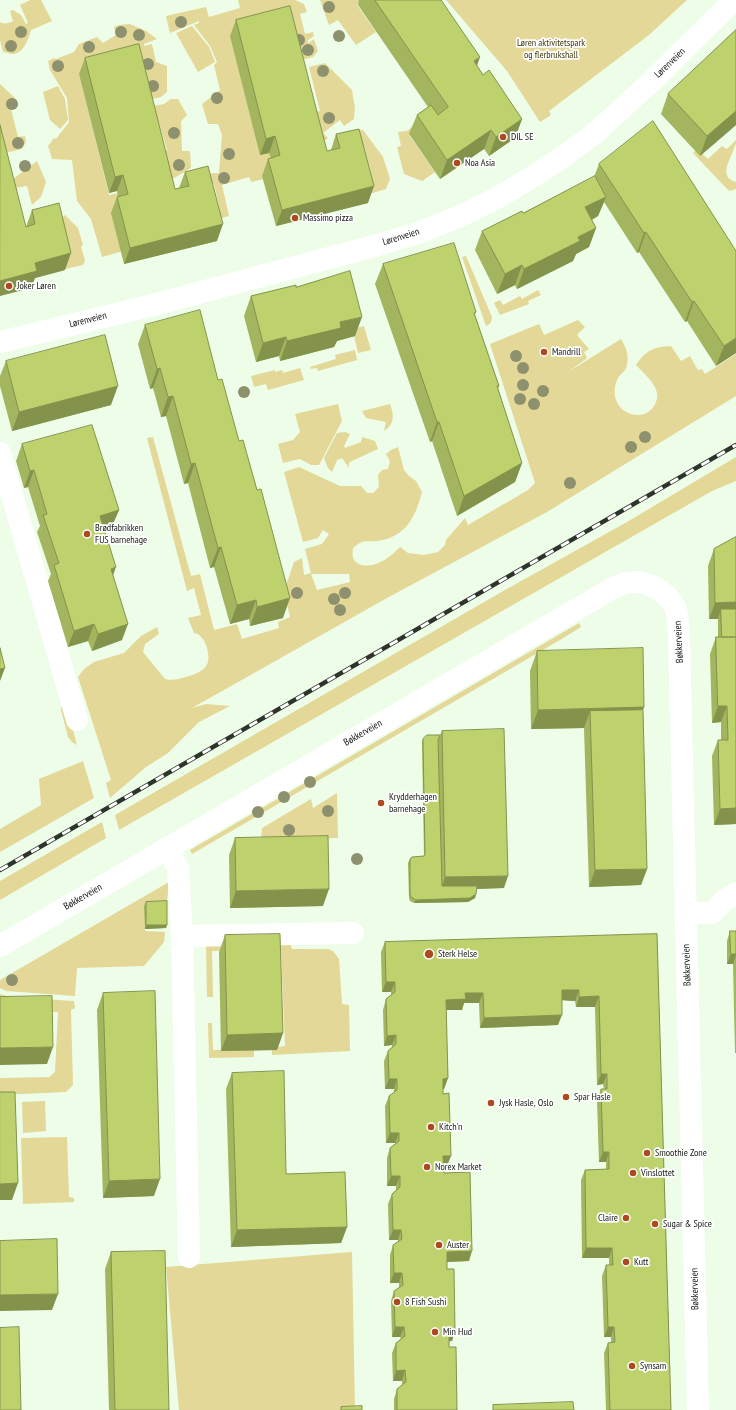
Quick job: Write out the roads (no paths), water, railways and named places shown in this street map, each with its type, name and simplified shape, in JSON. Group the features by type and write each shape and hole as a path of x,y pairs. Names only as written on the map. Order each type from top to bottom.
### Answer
{"street":[{"name":"Lørenveien","path":"0,342 149,306 378,244 421,232 463,215 498,198 537,174 594,134 652,81 734,0"},
{"path":"0,453 77,720"},
{"name":"Bøkkerveien","path":"0,946 589,602 622,584 633,582 643,583 654,587 667,597 675,608 678,617 698,1410"},
{"path":"167,848 178,868 182,936 189,1257"},
{"path":"685,912 712,913 725,900 736,894"},
{"path":"182,936 353,933"}],"railway":[{"path":"0,870 736,445"}],"place":[{"name":"DIL SE","path":"503,137"},
{"name":"Noa Asia","path":"457,163"},
{"name":"Massimo pizza","path":"295,218"},
{"name":"Joker Løren","path":"9,286"},
{"name":"Mandrill","path":"544,352"},
{"name":"Brødfabrikken FUS barnehage","path":"87,534"},
{"name":"Krydderhagen barnehage","path":"381,803"},
{"name":"Sterk Helse","path":"429,954"},
{"name":"Spar Hasle","path":"566,1097"},
{"name":"Jysk Hasle, Oslo","path":"491,1103"},
{"name":"Kitch'n","path":"431,1127"},
{"name":"Smoothie Zone","path":"647,1153"},
{"name":"Norex Market","path":"427,1167"},
{"name":"Vinslottet","path":"633,1173"},
{"name":"Claire","path":"626,1218"},
{"name":"Sugar & Spice","path":"655,1224"},
{"name":"Auster","path":"439,1245"},
{"name":"Kutt","path":"626,1262"},
{"name":"8 Fish Sushi","path":"397,1302"},
{"name":"Min Hud","path":"435,1332"},
{"name":"Synsam","path":"632,1366"}],"park label":[{"name":"Løren aktivitetspark og flerbrukshall","path":"551,48"}]}
